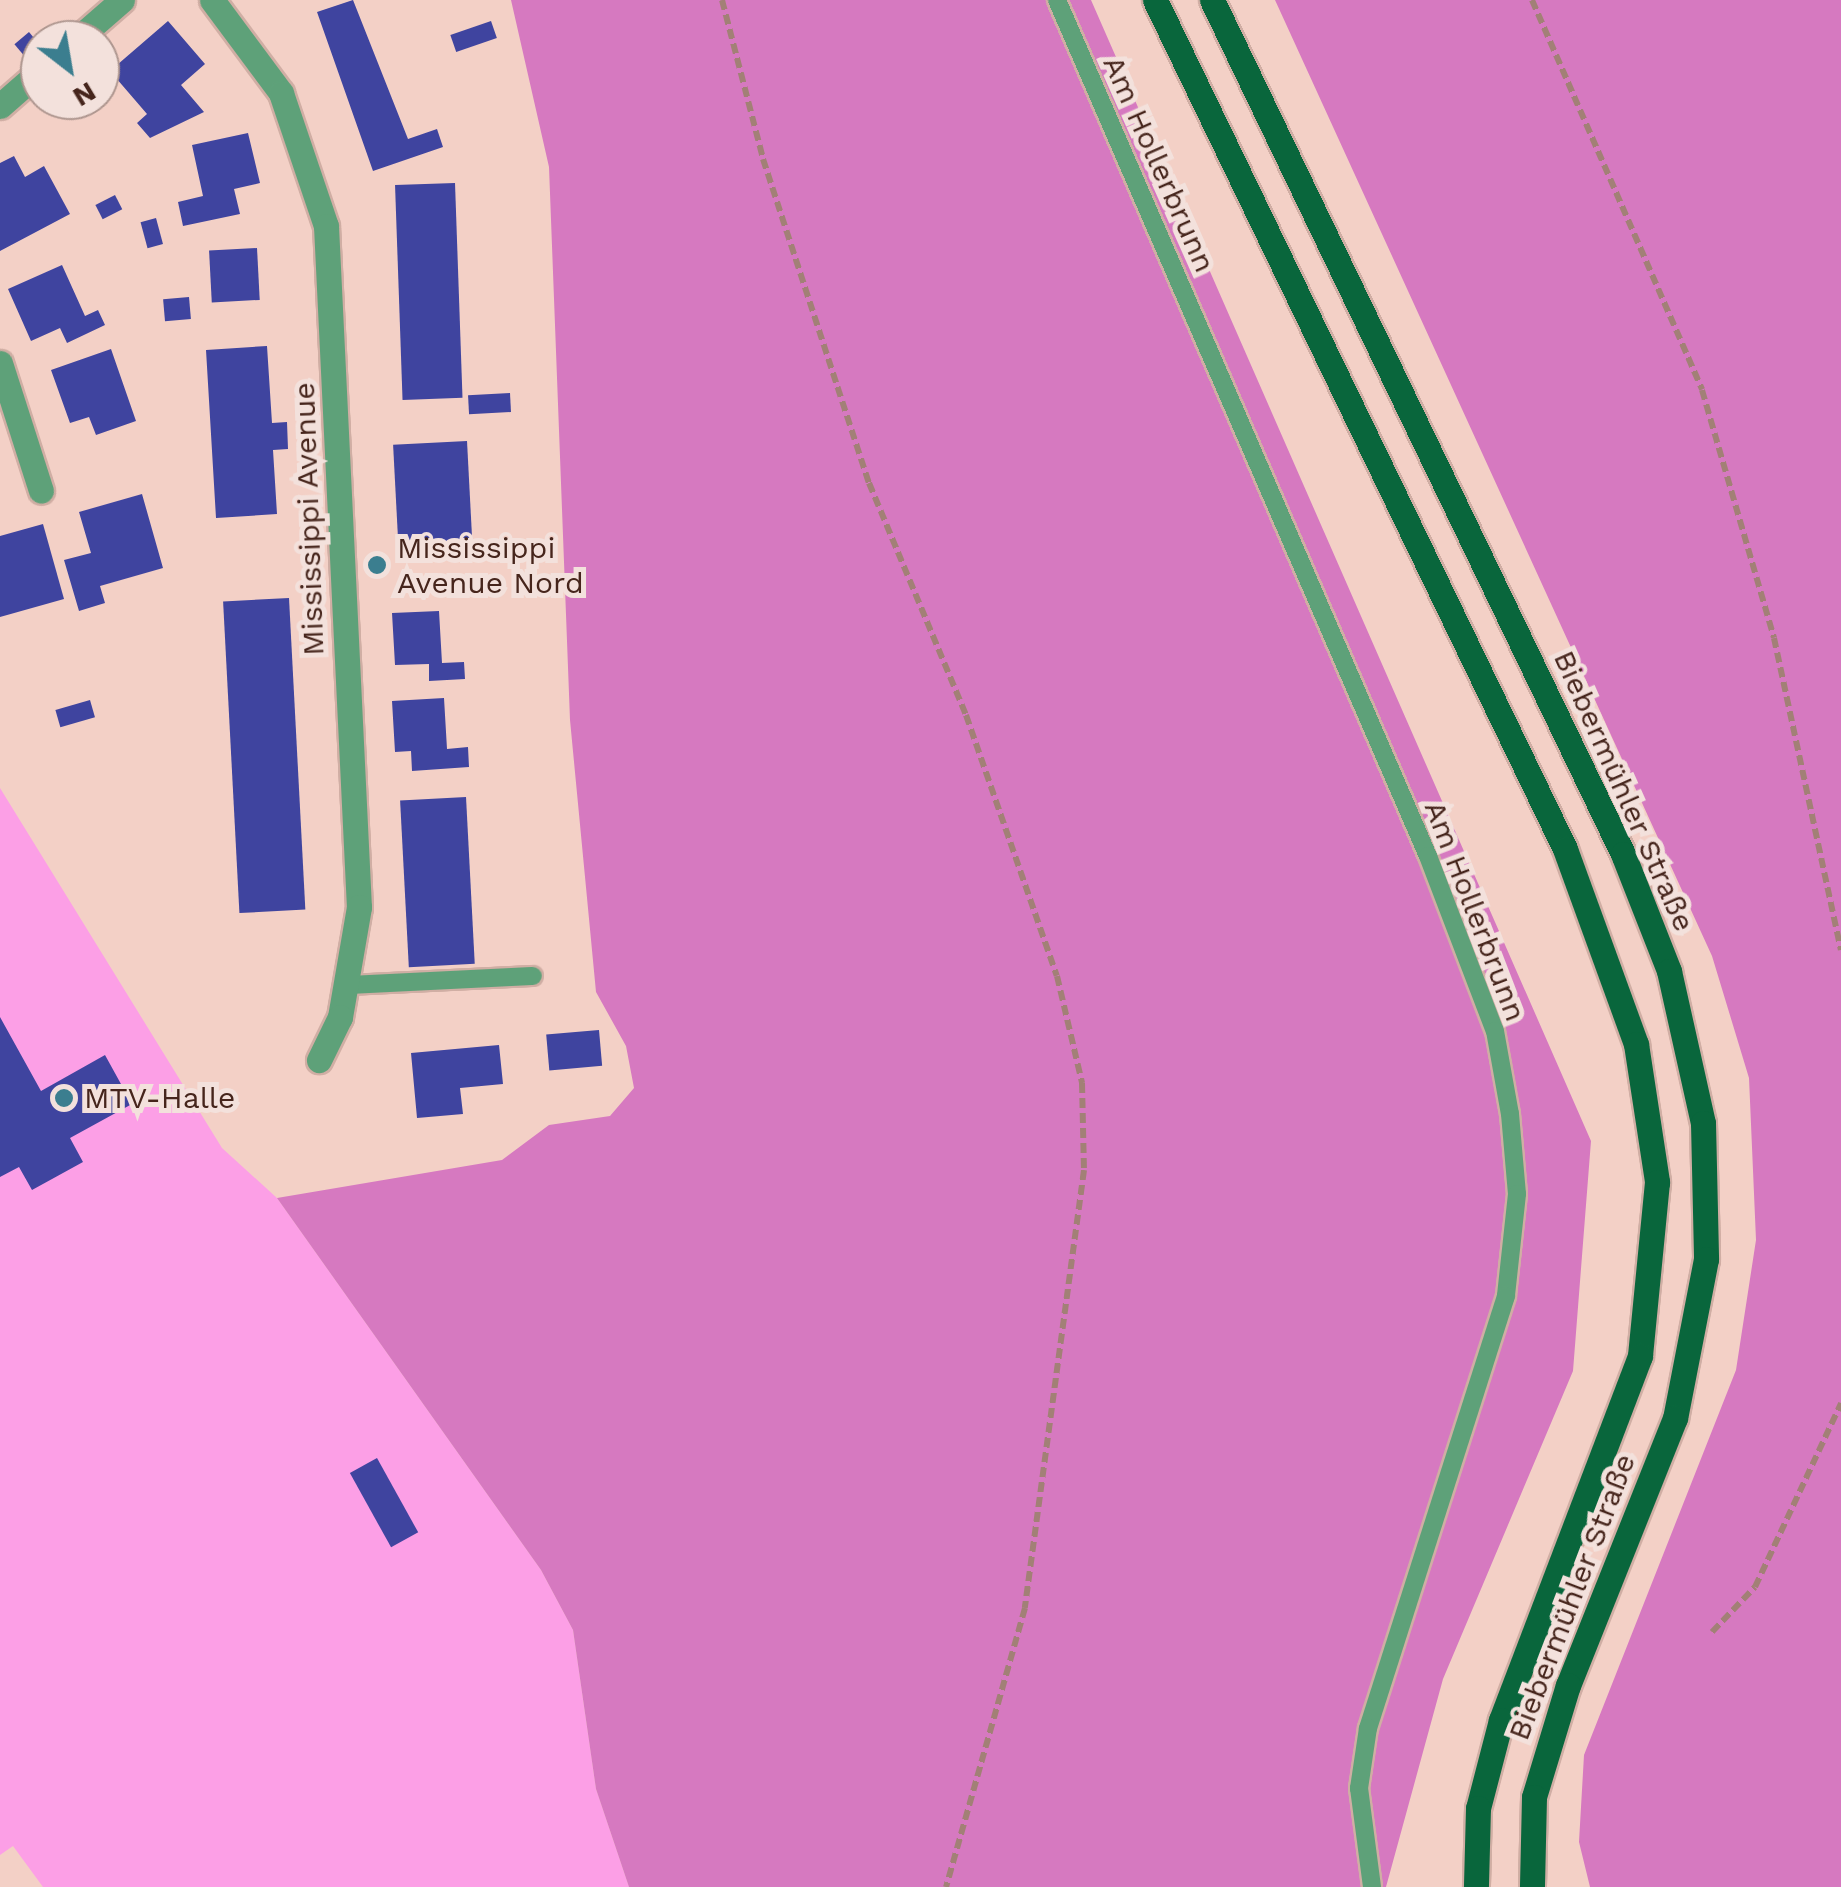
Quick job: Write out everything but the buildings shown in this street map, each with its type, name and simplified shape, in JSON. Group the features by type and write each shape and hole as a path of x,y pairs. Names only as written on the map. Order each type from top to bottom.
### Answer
{"main road":[{"path":"1155,0 1564,849 1636,1044 1657,1182 1640,1356 1500,1720 1478,1808 1476,1887"},
{"name":"Biebermühler Straße","path":"1212,0 1623,854 1670,972 1703,1123 1706,1258 1675,1418 1562,1704 1534,1797 1532,1887"}],"street":[{"path":"99,20 122,0"},
{"name":"Mississippi Avenue","path":"212,0 280,93 326,226 359,907 348,985 319,1060"},
{"path":"0,106 20,88"},
{"path":"0,363 41,490"}],"lane":[{"name":"Am Hollerbrunn","path":"1057,0 1428,856 1495,1031 1510,1114 1517,1194 1506,1296 1368,1728 1360,1788 1372,1887"},
{"path":"348,985 533,976"}],"path":[{"path":"722,0 763,159 869,483 966,716 1057,976 1082,1084 1082,1190 1025,1608 946,1887"},
{"path":"1532,0 1702,390 1774,638 1841,950"},
{"path":"1712,1632 1755,1587 1841,1403"}],"shaded area":[{"path":"511,0 1091,0 1591,1141 1573,1371 1443,1679 1386,1887 629,1887 596,1789 573,1630 541,1570 277,1198 502,1160 549,1125 610,1116 634,1088 626,1046 596,992 570,720 549,167"},
{"path":"1275,0 1841,0 1841,1887 1590,1887 1579,1842 1584,1755 1736,1370 1756,1240 1749,1078 1712,956"},
{"path":"0,788 222,1148 277,1198 541,1570 573,1630 596,1789 629,1887 43,1887 13,1846 0,1855"}],"place":[{"name":"Mississippi Avenue Nord","path":"377,565"},
{"name":"MTV-Halle","path":"64,1098"}]}
